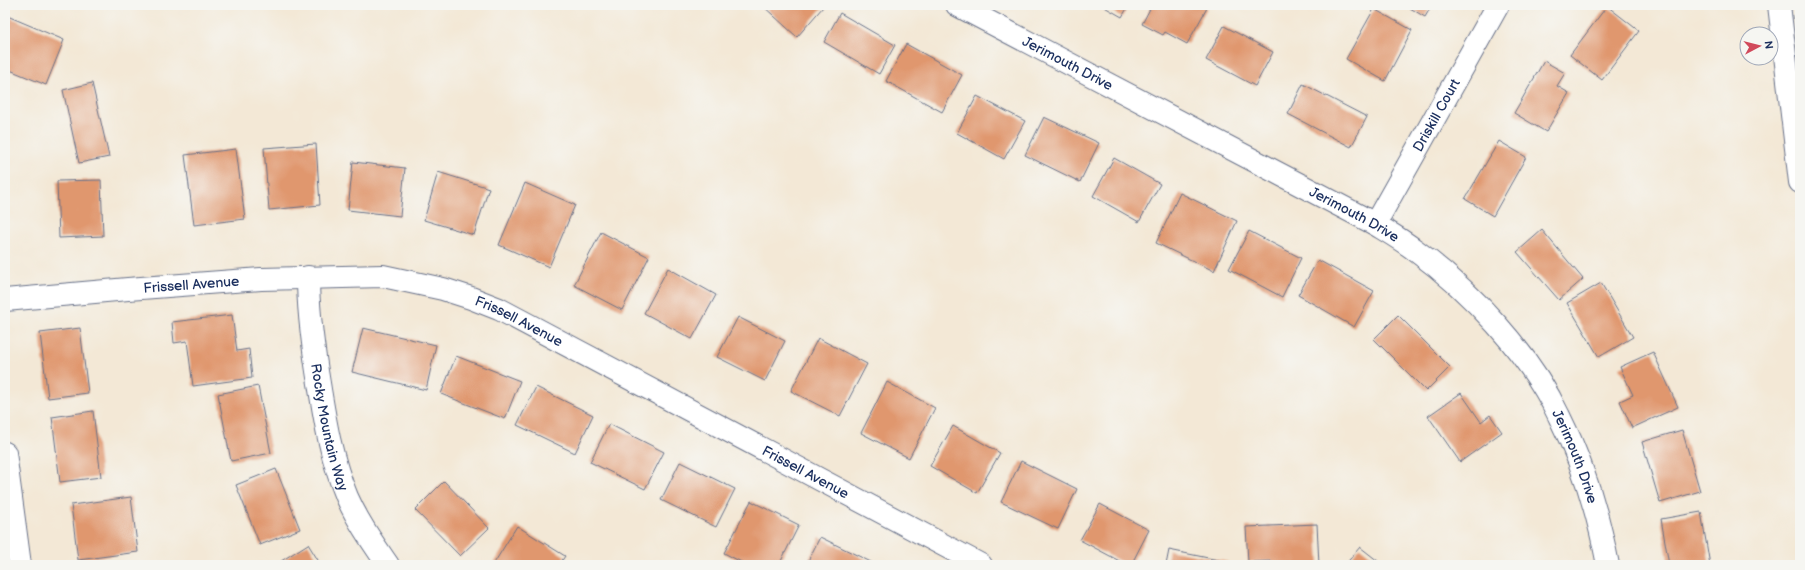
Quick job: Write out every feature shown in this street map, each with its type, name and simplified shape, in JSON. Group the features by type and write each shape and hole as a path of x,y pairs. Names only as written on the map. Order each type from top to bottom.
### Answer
{"street":[{"name":"Jerimouth Drive","path":"957,5 1375,224 1415,250 1475,302 1506,336 1535,375 1559,414 1592,494 1608,565"},
{"name":"Driskill Court","path":"1375,224 1498,5"},
{"path":"1779,5 1800,182"},
{"name":"Frissell Avenue","path":"5,300 128,289 308,277 382,276 443,289 499,309 981,565"},
{"name":"Rocky Mountain Way","path":"308,277 308,303 324,415 336,468 348,498 366,534 388,565"},
{"path":"5,453 20,565"}],"building":[{"path":"762,5 821,5 823,7 797,37"},
{"path":"1101,5 1129,5 1122,17"},
{"path":"1152,5 1202,5 1207,8 1187,44 1165,32 1163,35 1142,24"},
{"path":"1405,5 1432,5 1425,17"},
{"path":"1607,6 1639,31 1602,80 1570,55"},
{"path":"1374,9 1412,30 1385,81 1346,59"},
{"path":"840,13 895,45 879,74 824,42"},
{"path":"5,15 64,40 46,85 5,68"},
{"path":"1224,26 1273,52 1255,86 1206,60"},
{"path":"906,44 962,75 942,112 886,81"},
{"path":"1544,61 1565,73 1557,86 1569,93 1546,132 1514,113"},
{"path":"92,83 109,157 79,163 63,90"},
{"path":"1303,84 1367,117 1351,147 1288,114"},
{"path":"977,96 1025,121 1004,159 957,133"},
{"path":"1044,117 1099,143 1080,182 1025,155"},
{"path":"1499,141 1526,157 1493,216 1465,199"},
{"path":"316,144 320,205 269,210 264,148"},
{"path":"236,149 245,219 194,225 185,155"},
{"path":"1114,158 1160,184 1139,222 1093,196"},
{"path":"353,162 405,168 400,216 348,210"},
{"path":"438,172 489,188 474,235 424,220"},
{"path":"101,180 103,236 59,238 57,181"},
{"path":"525,183 575,205 549,267 499,245"},
{"path":"1180,193 1237,221 1214,271 1156,243"},
{"path":"1542,230 1583,279 1559,300 1517,252"},
{"path":"1249,231 1301,258 1282,297 1229,269"},
{"path":"601,232 649,257 622,310 574,285"},
{"path":"1318,260 1374,291 1354,327 1298,295"},
{"path":"668,268 716,295 692,339 644,313"},
{"path":"1601,283 1633,337 1599,357 1567,303"},
{"path":"232,315 237,351 249,349 252,378 193,386 187,341 174,343 172,322"},
{"path":"1398,315 1450,367 1426,391 1374,339"},
{"path":"738,317 785,341 765,381 717,357"},
{"path":"80,328 88,393 48,398 40,333"},
{"path":"363,328 436,345 426,390 352,372"},
{"path":"818,338 867,364 840,416 791,391"},
{"path":"1653,352 1678,407 1632,428 1620,401 1633,395 1620,367"},
{"path":"456,356 520,381 505,419 441,394"},
{"path":"887,382 935,408 909,458 861,433"},
{"path":"258,386 271,453 231,461 218,394"},
{"path":"536,387 593,415 575,453 517,425"},
{"path":"1461,393 1481,422 1490,415 1502,432 1460,462 1428,416"},
{"path":"93,411 101,477 60,482 52,417"},
{"path":"609,424 664,452 645,489 590,462"},
{"path":"953,426 1000,453 977,493 930,466"},
{"path":"1682,430 1700,491 1660,503 1642,442"},
{"path":"1021,461 1077,489 1058,529 1001,502"},
{"path":"680,462 735,489 716,527 661,500"},
{"path":"276,469 300,529 260,545 236,485"},
{"path":"444,481 489,528 460,556 415,510"},
{"path":"131,497 138,552 78,560 71,505"},
{"path":"751,501 799,525 779,565 747,565 724,553"},
{"path":"1100,504 1149,530 1131,565 1127,565 1080,540"},
{"path":"1701,512 1710,565 1669,565 1661,519"},
{"path":"1317,524 1319,565 1272,565 1272,561 1248,562 1246,527"},
{"path":"517,526 565,556 559,565 493,565"},
{"path":"820,537 877,565 806,565"},
{"path":"308,544 321,565 275,565"},
{"path":"1360,547 1383,565 1345,565"},
{"path":"1169,550 1228,562 1228,565 1166,565"}]}
